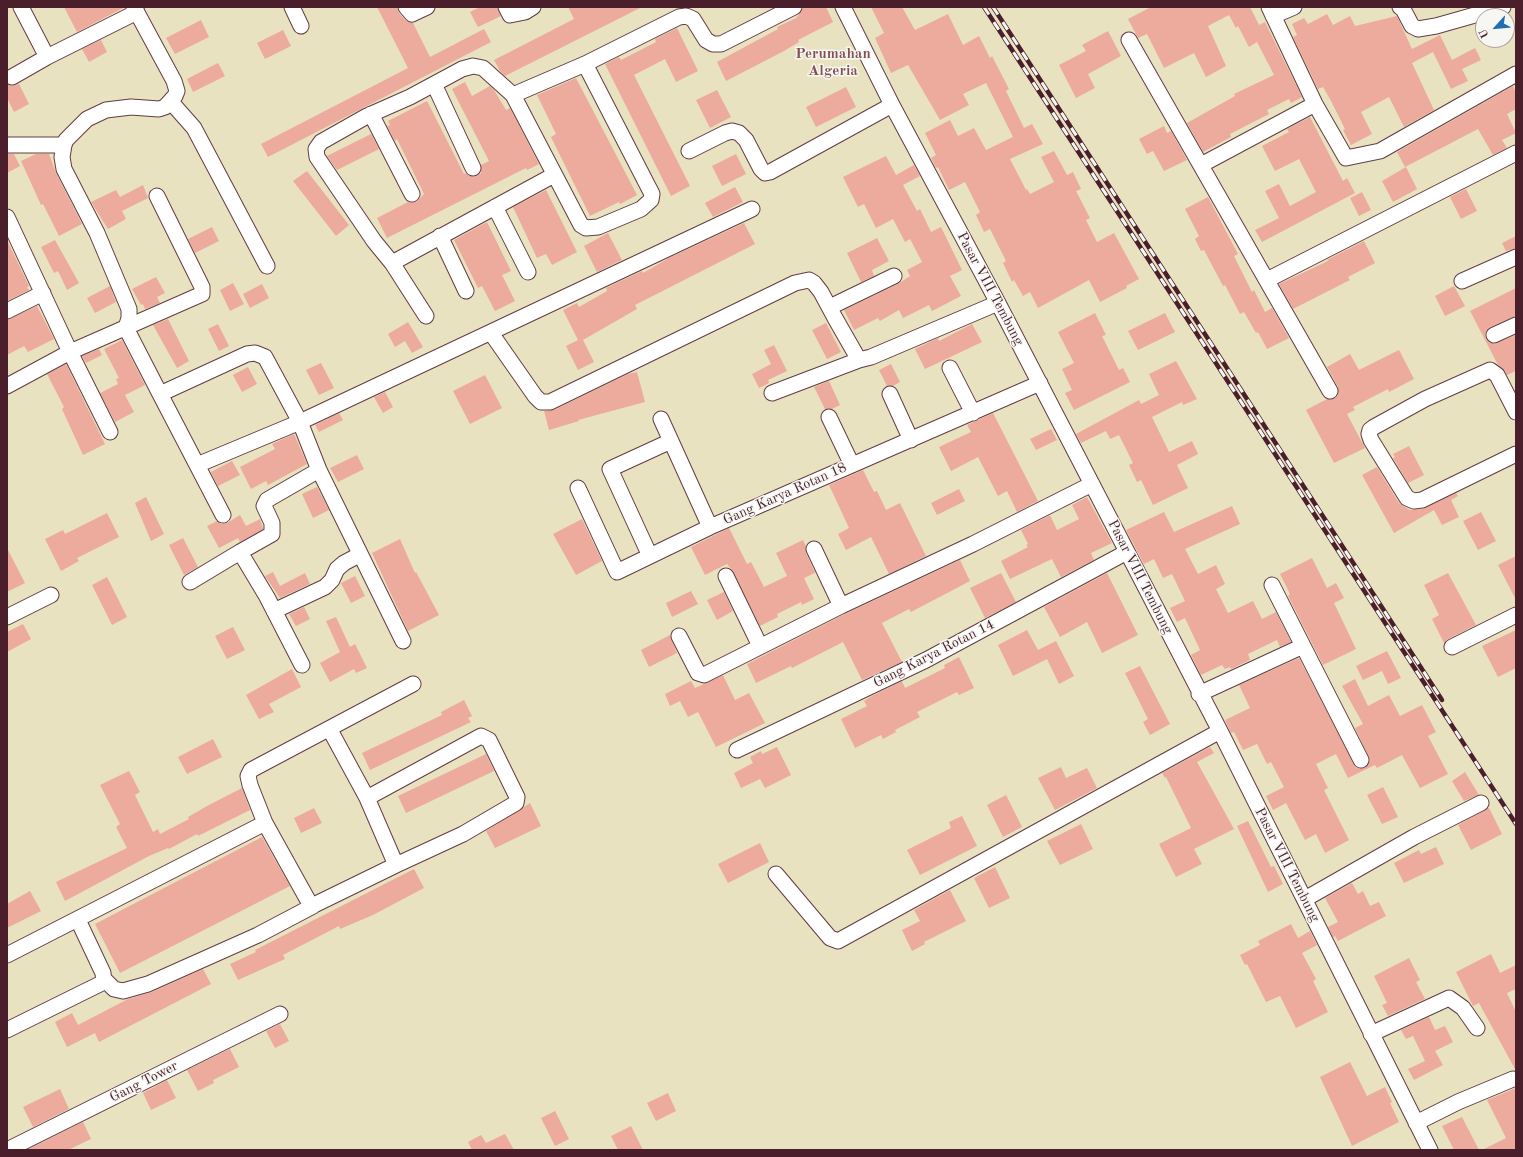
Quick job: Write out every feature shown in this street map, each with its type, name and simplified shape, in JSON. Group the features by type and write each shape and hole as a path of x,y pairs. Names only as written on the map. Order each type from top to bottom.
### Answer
{"street":[{"path":"21,7 46,57"},
{"path":"292,7 301,26"},
{"path":"406,7 412,14 427,7"},
{"path":"506,7 510,15 525,12 534,7"},
{"path":"513,95 585,64 678,17 686,16 693,19 706,40 713,44 721,44 794,7"},
{"name":"Pasar VIII Tembung","path":"843,7 892,105 1040,383 1199,694 1220,731 1430,1150"},
{"path":"1294,7 1271,11 1315,104 1346,158 1380,151 1516,74"},
{"path":"1400,7 1403,9 1412,26 1418,29 1436,26 1503,7"},
{"path":"12,77 46,57 136,10 174,81 176,91 171,102 159,109 131,107 106,110 87,119 64,145 62,157 64,169 97,233 129,309 129,318 126,328 223,515"},
{"path":"1129,40 1330,391"},
{"path":"426,316 392,263 374,241 317,157 316,149 321,142 371,114 462,69 473,66 483,68 513,95 581,225 586,228 598,227 641,209 651,200 652,194 585,64"},
{"path":"434,84 473,168"},
{"path":"171,102 194,128 267,266"},
{"path":"1201,166 1315,104"},
{"path":"689,151 732,131 739,133 746,140 761,169 765,173 770,172 892,105"},
{"path":"371,114 412,194"},
{"path":"7,145 64,145"},
{"path":"1267,280 1516,153"},
{"path":"392,263 554,175"},
{"path":"7,386 70,352 200,295 203,292 158,196"},
{"path":"495,207 528,272"},
{"path":"197,465 300,422 752,209"},
{"path":"7,217 70,352 110,432"},
{"path":"440,236 466,291"},
{"path":"1462,281 1516,257"},
{"path":"830,308 894,276"},
{"path":"491,333 541,402 550,402 795,283 808,280 814,283 822,292 859,360"},
{"path":"7,311 43,293"},
{"path":"772,392 882,353 998,303"},
{"path":"1494,336 1516,325"},
{"path":"160,394 247,354 261,354 268,360 300,422 319,470 359,555 403,641"},
{"path":"950,368 973,413"},
{"path":"1516,412 1497,375 1490,370 1425,399 1374,427 1370,430 1369,434 1371,440 1407,498 1414,501 1422,500 1516,454"},
{"name":"Gang Karya Rotan 18","path":"578,488 617,572 710,527 1040,383"},
{"path":"890,394 911,440"},
{"path":"829,417 852,465"},
{"path":"660,419 710,527"},
{"path":"650,556 610,469 671,441"},
{"path":"190,582 272,534 272,522 264,506 267,500 319,470"},
{"path":"679,636 698,673 702,676 841,606 973,544 1092,484"},
{"path":"814,548 841,606"},
{"path":"240,552 274,611 302,665"},
{"name":"Gang Karya Rotan 14","path":"737,750 926,660 1127,552"},
{"path":"274,611 325,587 332,580 337,569 359,555"},
{"path":"726,576 760,646"},
{"path":"1272,585 1302,646 1362,760"},
{"path":"7,617 51,595"},
{"path":"1452,647 1516,615"},
{"path":"1199,694 1302,646"},
{"path":"313,906 310,904 265,823 248,776 251,770 330,730 414,684"},
{"path":"330,730 367,798 396,865"},
{"path":"776,874 827,935 832,940 838,941 1220,731"},
{"path":"78,920 105,980 114,989 123,991 148,984 258,935 396,865 463,834 517,802 517,797 492,743 481,736 367,798"},
{"path":"1305,899 1414,837 1481,803"},
{"path":"7,955 265,823"},
{"path":"7,1030 102,983 105,980"},
{"path":"1371,1034 1449,998 1463,1008 1477,1028"},
{"name":"Gang Tower","path":"7,1150 280,1014"},
{"path":"1416,1124 1458,1102 1513,1079"}],"building":[{"path":"64,7 125,7 77,32"},
{"path":"377,7 397,7 399,13 405,20 413,23 430,57 484,29 491,42 268,157 261,144 408,68"},
{"path":"480,7 497,7 501,16 478,27 470,12"},
{"path":"568,7 642,7 505,76 500,71 494,60 574,19"},
{"path":"803,7 826,7 833,22 798,40 799,42 784,51 726,81 717,62 778,29 777,27 796,18"},
{"path":"871,7 902,7 915,30 948,14 963,45 979,36 990,58 992,56 1009,89 1006,91 1024,128 1032,124 1043,144 1010,159 1026,190 1027,189 1030,194 1054,182 1041,157 1054,151 1067,175 1073,172 1081,189 1076,191 1090,218 1086,220 1097,242 1114,233 1139,279 1126,286 1127,288 1100,302 1089,280 1038,308 1030,292 1023,296 1014,280 1012,282 1003,263 1006,261 990,229 984,232 976,215 980,212 965,182 949,190 938,167 936,168 931,158 936,155 925,133 950,120 958,136 974,128 986,150 1013,137 986,83 963,94 969,105 940,120 908,65 891,73 875,38 884,33"},
{"path":"1151,7 1250,7 1259,25 1265,22 1302,97 1291,103 1289,99 1267,110 1269,114 1230,134 1231,137 1203,152 1187,123 1235,96 1234,94 1274,75 1257,42 1249,47 1238,26 1236,28 1229,15 1208,26 1226,66 1206,77 1194,53 1164,68 1147,34 1138,38 1128,19"},
{"path":"1327,14 1333,25 1350,16 1355,26 1397,16 1412,49 1440,35 1452,60 1475,48 1481,60 1462,69 1468,81 1451,89 1433,52 1412,63 1434,110 1404,127 1389,97 1361,112 1372,134 1351,145 1331,101 1323,87 1318,89 1293,37 1297,35 1292,24 1304,18 1308,24"},
{"path":"201,20 209,37 175,54 166,38"},
{"path":"677,28 698,71 676,82 665,59 634,75 690,186 671,196 605,64 619,57 621,60 656,42 655,39"},
{"path":"283,30 291,46 265,59 257,43"},
{"path":"1108,31 1121,56 1088,74 1095,88 1076,98 1059,65 1086,51 1082,45"},
{"path":"101,40 107,52 89,62 82,49"},
{"path":"218,63 225,76 193,92 187,79"},
{"path":"576,78 637,195 620,204 619,202 590,216 551,137 556,134 537,95"},
{"path":"465,82 472,96 490,86 494,90 506,110 510,108 539,164 527,170 526,168 387,238 377,218 408,202 416,202 424,194 397,139 395,141 387,126 390,125 388,121 427,101 464,174 466,173 472,177 477,176 481,173 481,165 489,161 452,89"},
{"path":"7,84 12,86 19,84 29,104 14,112 7,98"},
{"path":"1513,86 1516,93 1516,109 1507,114 1516,133 1502,140 1507,148 1493,155 1478,129 1405,167 1397,152"},
{"path":"846,87 856,107 816,127 806,107"},
{"path":"717,90 731,117 710,128 696,100"},
{"path":"1310,117 1343,181 1347,178 1355,193 1262,242 1255,230 1279,218 1265,191 1279,184 1290,206 1316,192 1299,159 1275,171 1262,146 1289,132 1287,129"},
{"path":"1164,126 1167,133 1171,131 1187,160 1164,171 1153,151 1147,154 1139,139"},
{"path":"371,134 379,149 337,170 327,156"},
{"path":"7,154 14,154 20,166 7,173"},
{"path":"36,154 49,154 56,173 82,224 59,236 43,204 41,205 21,161"},
{"path":"736,154 746,174 722,186 712,166"},
{"path":"886,156 896,175 914,165 920,176 903,185 917,211 920,209 931,232 941,227 962,270 950,276 961,296 932,311 929,305 903,318 899,310 880,321 878,318 854,330 844,310 898,284 910,276 907,270 922,262 910,239 905,242 893,219 876,228 864,204 858,207 843,177"},
{"path":"1406,167 1417,189 1393,202 1382,181"},
{"path":"307,171 349,225 336,236 293,181"},
{"path":"143,185 148,198 122,211 126,219 108,229 91,202 116,190 120,197"},
{"path":"735,187 743,202 713,217 705,203"},
{"path":"1466,189 1477,211 1461,219 1450,197"},
{"path":"546,190 577,252 552,265 546,254 537,258 513,207"},
{"path":"1362,192 1371,210 1359,216 1350,198"},
{"path":"1208,197 1238,254 1234,256 1252,292 1254,290 1265,312 1272,308 1289,338 1267,349 1258,332 1256,333 1244,312 1240,314 1204,250 1201,251 1195,239 1199,236 1185,209"},
{"path":"487,222 511,271 502,275 515,301 495,311 482,286 478,288 454,240"},
{"path":"744,223 755,244 635,305 637,309 583,340 594,362 578,370 566,346 578,340 563,310 577,303 579,307 607,291 606,288 642,271 643,273 669,258"},
{"path":"212,227 219,241 195,253 188,239"},
{"path":"608,233 622,260 597,272 584,246"},
{"path":"1516,236 1516,248 1506,251 1502,243"},
{"path":"877,238 889,261 872,270 874,276 861,282 847,253"},
{"path":"7,240 29,286 27,287 29,290 7,301"},
{"path":"55,240 79,283 67,290 58,271 54,273 41,247"},
{"path":"1364,241 1375,263 1348,277 1350,280 1293,309 1279,284 1328,261 1327,260"},
{"path":"156,277 165,293 157,297 160,303 145,309 132,289"},
{"path":"233,283 244,304 230,311 220,290"},
{"path":"262,284 269,298 250,308 243,294"},
{"path":"110,286 116,302 95,313 87,298"},
{"path":"1454,286 1465,306 1445,316 1435,296"},
{"path":"1516,288 1516,316 1490,327 1485,334 1486,339 1494,344 1516,335 1516,371 1507,375 1498,365 1470,311"},
{"path":"37,306 54,339 28,352 24,346 7,355 7,320"},
{"path":"1095,313 1106,335 1102,336 1119,370 1123,368 1130,382 1074,410 1065,393 1072,390 1062,369 1074,363 1058,332"},
{"path":"1165,313 1175,332 1138,350 1128,331"},
{"path":"168,319 189,361 177,368 153,325"},
{"path":"408,322 423,347 412,353 405,341 395,347 388,334"},
{"path":"826,323 841,352 827,359 812,330"},
{"path":"218,324 229,346 219,351 208,329"},
{"path":"972,324 982,342 925,369 915,349 938,338 939,341"},
{"path":"122,340 145,385 125,395 134,412 115,422 100,393 118,384 116,379 119,378 104,349"},
{"path":"774,345 787,371 768,380 769,383 759,388 752,374 771,364 764,350"},
{"path":"99,349 102,355 86,363 82,356"},
{"path":"1399,350 1414,379 1389,392 1388,389 1353,407 1355,410 1347,414 1365,448 1334,463 1306,410 1327,399 1334,399 1338,395 1338,387 1327,367 1350,354 1359,370"},
{"path":"1176,361 1197,399 1183,405 1182,402 1152,417 1169,452 1192,441 1198,454 1177,465 1188,488 1153,505 1141,480 1137,482 1129,465 1133,463 1119,435 1110,439 1106,431 1081,443 1076,434 1139,400 1141,404 1159,395 1149,374"},
{"path":"321,363 334,388 319,395 306,370"},
{"path":"66,364 105,444 83,455 62,409 64,407 47,374"},
{"path":"891,364 900,382 893,386 887,386 879,370"},
{"path":"248,367 257,384 242,392 233,375"},
{"path":"637,372 645,402 578,420 579,421 549,430 544,411 554,410 628,374"},
{"path":"485,375 502,408 470,424 453,391"},
{"path":"829,381 840,405 832,409 825,409 814,387"},
{"path":"385,392 393,407 383,413 374,397"},
{"path":"339,413 343,420 319,432 315,425"},
{"path":"993,413 1038,501 1017,512 1007,491 998,496 978,457 951,471 939,447 971,432 967,425"},
{"path":"1051,429 1057,440 1036,450 1030,439"},
{"path":"294,434 307,464 268,485 266,481 251,489 240,467 275,449 272,444"},
{"path":"1409,446 1424,475 1408,483 1393,458 1395,457 1393,454"},
{"path":"357,455 364,469 338,482 330,468"},
{"path":"232,461 240,475 218,486 211,472"},
{"path":"1377,467 1399,503 1403,506 1410,510 1423,509 1456,493 1458,496 1451,500 1459,517 1442,525 1434,510 1394,533 1362,475"},
{"path":"863,470 874,492 877,491 886,510 900,503 926,556 889,574 871,537 846,550 838,534 849,528 829,485"},
{"path":"317,487 329,510 313,518 302,494"},
{"path":"959,489 965,501 937,515 931,503"},
{"path":"146,497 164,534 151,541 135,503"},
{"path":"1087,497 1112,543 1091,553 1094,560 1061,577 1052,559 1010,579 1001,561 1028,547 1021,530 1050,515 1057,530 1079,519 1072,505"},
{"path":"1232,506 1240,524 1185,549 1198,574 1216,565 1225,584 1216,589 1228,613 1253,601 1262,619 1276,612 1291,642 1280,647 1277,640 1248,654 1250,660 1231,669 1230,667 1225,669 1222,665 1201,675 1191,655 1200,650 1185,618 1177,622 1170,608 1185,601 1172,574 1163,578 1154,559 1144,564 1126,530 1164,512 1174,532"},
{"path":"1481,512 1496,541 1478,550 1463,521"},
{"path":"107,513 119,537 77,558 79,561 61,571 45,539 63,530 65,534"},
{"path":"240,515 246,526 260,519 263,529 240,542 238,538 219,548 207,526 217,521 222,524 227,523"},
{"path":"582,519 602,561 576,575 553,534"},
{"path":"729,528 747,564 751,562 764,587 787,576 776,553 803,540 806,546 806,553 815,573 804,578 814,599 802,605 801,602 777,614 778,617 760,626 727,564 705,575 691,547"},
{"path":"183,538 198,567 184,575 169,545"},
{"path":"400,539 415,573 416,572 439,615 408,631 372,553"},
{"path":"7,548 25,583 7,592"},
{"path":"1516,556 1516,600 1498,565"},
{"path":"1312,558 1327,588 1336,583 1344,598 1334,603 1356,649 1323,665 1288,596 1290,594 1280,574"},
{"path":"960,560 970,581 911,612 909,609 882,623 902,662 862,680 843,642 792,668 791,666 756,683 747,664 845,614"},
{"path":"273,572 280,586 305,573 310,584 280,598 265,576"},
{"path":"1001,573 1016,602 985,618 970,588"},
{"path":"1107,573 1138,635 1102,653 1087,622 1060,637 1044,607"},
{"path":"1448,573 1476,625 1448,639 1444,643 1432,619 1439,615 1424,585"},
{"path":"355,576 365,596 351,603 341,583"},
{"path":"107,577 127,617 112,625 92,585"},
{"path":"691,591 698,604 672,617 666,603"},
{"path":"724,592 733,611 717,620 707,600"},
{"path":"304,607 310,619 296,626 289,614"},
{"path":"336,617 350,647 355,644 367,668 356,673 354,669 330,682 320,663 340,652 326,621"},
{"path":"23,624 31,639 7,652 7,632"},
{"path":"233,627 245,650 227,659 215,636"},
{"path":"1027,630 1038,650 1056,641 1074,676 1059,684 1047,659 1013,676 998,645"},
{"path":"1516,630 1516,668 1498,677 1482,646"},
{"path":"670,635 677,653 649,667 641,650"},
{"path":"1387,651 1401,678 1388,684 1382,671 1363,680 1356,666"},
{"path":"959,657 974,688 959,695 957,692 917,712 920,717 895,730 896,732 883,739 881,735 855,748 841,719 867,706 864,701 870,697 902,681 905,688 945,668 944,665"},
{"path":"1299,658 1356,767 1365,768 1370,760 1355,728 1363,724 1342,686 1355,679 1368,706 1389,695 1400,716 1422,705 1436,732 1428,736 1448,774 1420,788 1402,755 1377,768 1375,765 1348,778 1336,754 1316,764 1328,788 1324,790 1349,840 1325,853 1316,834 1305,840 1286,803 1273,810 1266,796 1284,787 1271,762 1267,764 1257,744 1243,750 1234,732 1231,733 1225,720 1250,708 1239,685"},
{"path":"1140,666 1170,724 1150,735 1143,722 1148,719 1125,673"},
{"path":"292,669 301,687 269,704 274,712 259,719 246,695"},
{"path":"723,675 735,700 749,693 765,723 716,747 698,712 688,717 680,701 670,706 665,694 691,681 695,688"},
{"path":"464,700 472,716 468,718 471,722 370,770 362,753 442,715 441,712"},
{"path":"213,739 222,757 187,774 178,757"},
{"path":"777,747 791,775 765,788 760,779 741,788 734,773 753,763 750,757 761,751 762,754"},
{"path":"1210,747 1214,753 1197,762 1234,829 1194,849 1202,864 1176,877 1159,844 1191,828 1166,777 1165,778 1162,773"},
{"path":"486,754 494,771 406,813 398,796"},
{"path":"1061,767 1066,778 1087,768 1097,788 1055,810 1038,778"},
{"path":"129,771 140,792 135,795 153,832 158,829 160,834 189,819 188,817 207,806 242,788 250,810 198,836 197,834 169,849 168,848 149,856 65,901 56,882 127,848 116,827 120,824 100,785"},
{"path":"1465,772 1479,795 1464,801 1452,781"},
{"path":"1383,787 1398,817 1382,824 1367,795"},
{"path":"1006,795 1022,827 1003,837 987,805"},
{"path":"530,803 541,826 495,848 486,831"},
{"path":"314,808 322,823 301,833 294,818"},
{"path":"1489,808 1502,834 1471,850 1458,825"},
{"path":"962,816 977,846 920,875 907,850 951,828 949,822"},
{"path":"1248,821 1271,867 1274,866 1283,884 1268,892 1237,826"},
{"path":"1081,824 1093,849 1060,865 1047,841"},
{"path":"262,837 290,886 120,973 95,924"},
{"path":"760,843 769,862 728,883 718,864"},
{"path":"1436,847 1444,864 1404,883 1394,863 1419,850 1421,854"},
{"path":"995,867 1010,898 989,908 974,878"},
{"path":"414,869 424,888 373,915 340,929 339,926 283,955 285,959 238,980 230,964 256,952 255,950"},
{"path":"1352,883 1358,894 1363,891 1370,906 1379,902 1386,916 1338,941 1335,936 1333,937 1328,927 1338,922 1325,898"},
{"path":"950,890 966,921 924,942 925,944 912,951 902,930 920,921 914,910"},
{"path":"30,891 41,911 7,928 7,904"},
{"path":"1291,924 1298,938 1310,931 1317,945 1302,953 1316,979 1313,981 1328,1012 1296,1028 1280,996 1266,1002 1247,964 1245,965 1240,955 1260,945 1258,941"},
{"path":"1491,954 1500,973 1516,965 1516,989 1507,993 1516,1012 1516,1071 1479,1003 1473,1006 1456,972"},
{"path":"1409,958 1420,980 1416,982 1425,999 1388,1016 1382,1005 1387,1003 1374,976"},
{"path":"203,969 211,984 99,1042 95,1033 67,1047 55,1022 72,1013 78,1025 128,999 152,992"},
{"path":"1429,1017 1435,1030 1445,1026 1453,1042 1435,1051 1443,1065 1414,1080 1408,1069 1425,1061 1413,1036 1406,1039 1401,1030"},
{"path":"280,1024 289,1041 275,1048 266,1031"},
{"path":"230,1049 239,1067 213,1080 214,1083 198,1091 187,1070"},
{"path":"1350,1062 1367,1096 1385,1087 1392,1102 1390,1103 1399,1122 1352,1146 1320,1077"},
{"path":"167,1080 176,1098 151,1110 143,1093"},
{"path":"1516,1088 1516,1150 1482,1150 1506,1138 1487,1100"},
{"path":"60,1089 69,1109 33,1127 23,1107"},
{"path":"668,1093 676,1111 656,1121 647,1103"},
{"path":"555,1111 569,1139 555,1146 541,1118"},
{"path":"1462,1117 1479,1150 1454,1150 1442,1126"},
{"path":"83,1122 91,1139 68,1150 27,1150"},
{"path":"631,1126 643,1150 618,1150 611,1136"},
{"path":"505,1134 514,1150 472,1150 468,1142 481,1135 486,1143"}],"railway":[{"path":"984,7 1516,824"},
{"path":"993,7 1442,700"}],"district":[{"name":"Perumahan Algeria","path":"833,62"}]}
